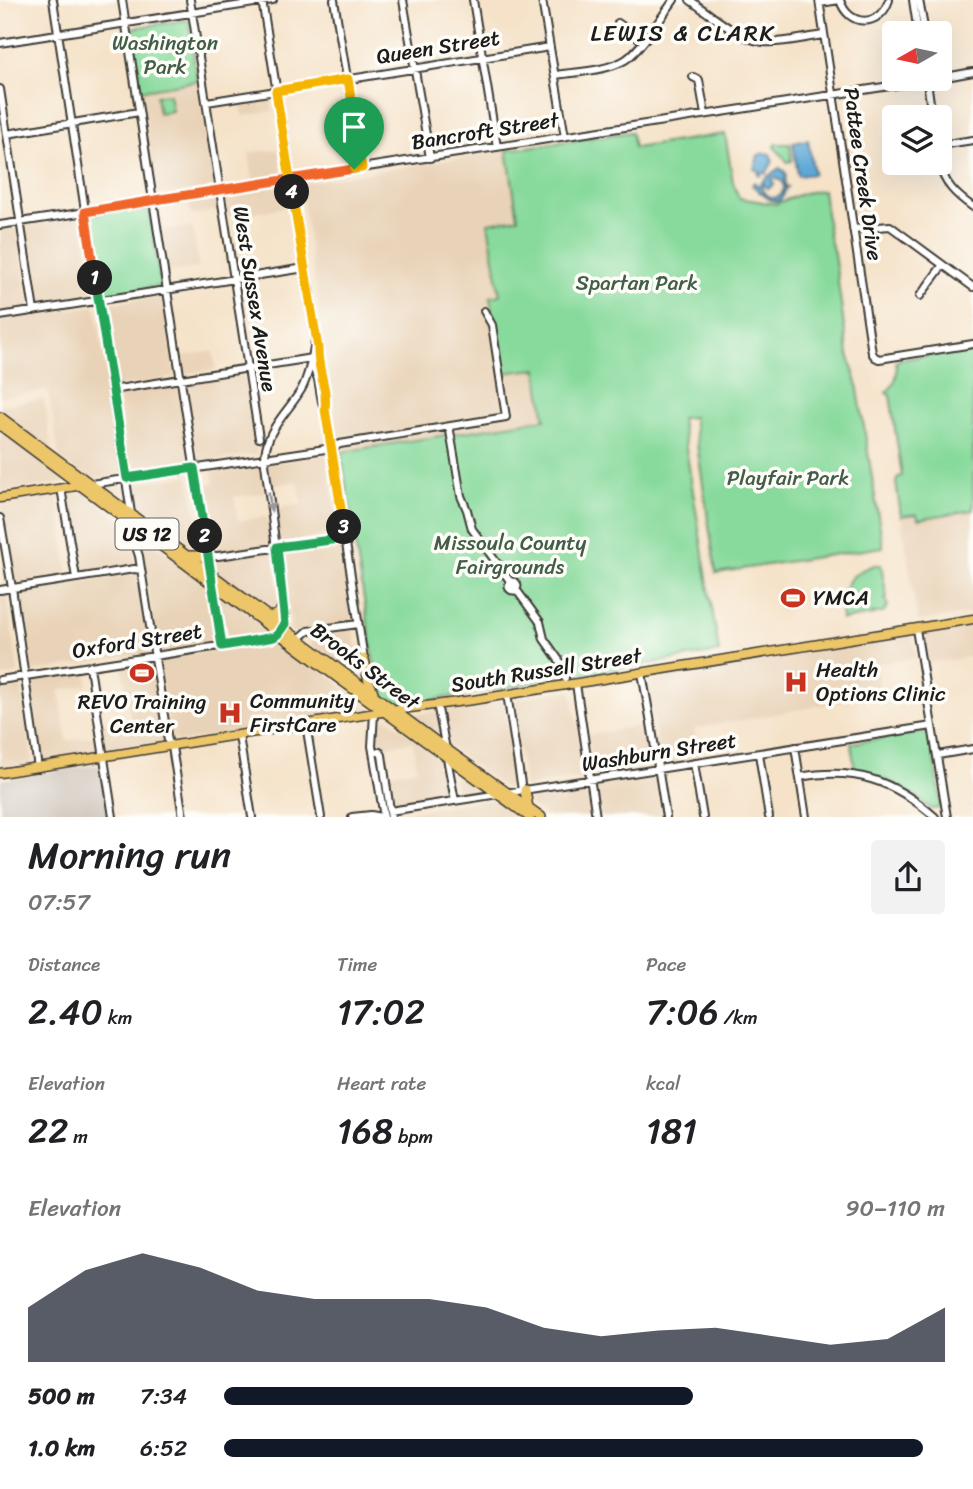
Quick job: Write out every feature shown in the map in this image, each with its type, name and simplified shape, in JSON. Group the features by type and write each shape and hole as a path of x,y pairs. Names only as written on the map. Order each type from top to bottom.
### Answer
{"highway":[{"name":"Brooks Street","path":"0,416 190,556 212,579 373,699"},
{"name":"Brooks Street","path":"0,425 156,541 268,616 281,630 296,637 356,678 384,712 447,753 527,814 541,817"},
{"path":"139,528 153,529"},
{"path":"190,556 208,555"},
{"path":"268,616 278,615 283,603"},
{"path":"356,678 363,672 364,659"},
{"path":"364,659 373,699 384,712"},
{"path":"524,790 527,814"}],"main road":[{"path":"0,498 91,484"},
{"name":"South Russell Street","path":"0,773 172,747 239,740 384,712 576,684 973,619"}],"street":[{"path":"53,0 131,513"},
{"path":"122,0 222,646"},
{"name":"West Sussex Avenue","path":"190,0 259,436 270,438"},
{"path":"0,43 273,0"},
{"path":"334,0 362,168"},
{"path":"403,0 430,158"},
{"path":"473,0 497,147"},
{"path":"542,0 565,137"},
{"path":"555,75 612,66 623,61 633,54 674,0"},
{"path":"690,0 750,39 763,42 824,35"},
{"path":"819,2 840,0 848,15 865,20 881,14 889,0"},
{"path":"912,0 916,21"},
{"path":"919,0 923,21"},
{"path":"262,1 318,348 317,359 323,376 325,409"},
{"name":"Pattee Creek Drive","path":"819,2 872,353 879,359 973,344"},
{"path":"618,23 643,41"},
{"name":"Queen Street","path":"207,102 550,47"},
{"name":"Bancroft Street","path":"952,76 973,72"},
{"path":"693,77 699,80 705,114"},
{"name":"Bancroft Street","path":"0,225 882,87"},
{"path":"0,89 34,310"},
{"path":"7,134 139,112"},
{"path":"952,143 973,140"},
{"path":"942,175 951,190 973,208"},
{"path":"853,229 890,226 973,287"},
{"path":"920,296 942,266"},
{"path":"0,316 305,268"},
{"path":"91,484 332,448 352,442 506,417 492,325 484,311"},
{"path":"281,630 286,620 264,457 277,422 303,387 316,339"},
{"path":"112,390 312,358"},
{"path":"312,358 332,448 364,659"},
{"path":"450,431 460,496 470,525 540,622 544,639 561,663 565,678"},
{"path":"61,488 76,578"},
{"path":"0,519 38,768"},
{"path":"139,528 134,534 139,556"},
{"path":"156,541 150,538 143,540 139,547 139,556 168,741 172,747 183,817"},
{"path":"208,555 218,556 346,538"},
{"path":"0,590 141,570"},
{"path":"296,637 307,631 358,624"},
{"path":"916,629 947,817"},
{"name":"Oxford Street","path":"0,680 271,638 281,630"},
{"path":"311,648 308,638 314,630"},
{"path":"90,667 113,817"},
{"path":"642,673 666,817"},
{"path":"576,684 596,817"},
{"path":"507,694 524,790"},
{"path":"437,704 455,801"},
{"path":"352,817 383,817 372,741 374,725 384,712"},
{"name":"Washburn Street","path":"391,814 501,793 932,726"},
{"path":"307,728 322,817"},
{"path":"239,740 252,817"},
{"path":"795,747 806,817"},
{"path":"938,755 973,749"},
{"path":"373,752 380,752 382,755 391,814"},
{"path":"759,754 769,817"},
{"path":"694,763 703,817"},
{"path":"800,777 830,772 877,779 906,794 935,817"},
{"path":"378,779 383,788 386,808 391,814"},
{"path":"371,815 382,803"}],"shaded area":[{"path":"197,81 215,183 212,188 158,195 141,89"},
{"path":"266,96 271,99 273,111 243,116 240,100"},
{"path":"279,149 282,176 253,181 249,153"},
{"path":"507,150 517,217 488,223 500,295 490,298 502,373 537,369 545,419 341,452 300,184"},
{"path":"279,186 284,188 287,207 228,216 225,198 228,194"},
{"path":"213,196 217,199 219,210 191,215 189,201"},
{"path":"79,217 82,219 93,298 37,306 24,226"},
{"path":"16,227 30,308 0,313 0,229"},
{"path":"193,227 199,268 168,272 162,231"},
{"path":"162,296 174,377 115,386 102,305 104,302 108,304"},
{"path":"92,306 96,308 122,475 90,479 60,459 48,390 0,397 0,321"},
{"path":"213,351 216,370 185,374 181,356"},
{"path":"239,375 245,377 257,454 199,462 196,458 186,384"},
{"path":"173,385 178,388 188,463 131,473 118,395"},
{"path":"44,399 52,452 0,413 0,405"},
{"path":"0,429 66,479 66,482 0,493"},
{"path":"321,455 327,457 338,533 281,544 273,509 302,504 298,481 270,486 266,462"},
{"path":"260,466 264,493 234,497 238,521 267,516 272,543 268,546 214,555 209,551 200,485 214,483 212,472"},
{"path":"189,476 203,551 191,555 137,515 133,489 135,483"},
{"path":"124,485 128,508 100,488"},
{"path":"83,492 129,526 135,560 133,565 79,574 66,497"},
{"path":"55,495 68,575 16,584 13,581 1,505"},
{"path":"973,510 973,613 918,621 901,516 918,514 919,519"},
{"path":"149,540 208,585 216,644 159,653 141,550 144,541"},
{"path":"337,542 341,545 352,619 349,623 299,635 290,630 281,552"},
{"path":"269,551 274,555 279,608 271,614 214,573 213,566 216,560"},
{"path":"135,574 149,649 147,653 29,672 26,669 15,597 18,592"},
{"path":"0,594 7,597 18,671 16,674 0,677"},
{"path":"222,594 267,628 268,633 265,636 226,641 218,596"},
{"path":"970,626 973,657 926,663 923,634"},
{"path":"354,632 360,673 358,675 353,675 311,645 313,637"},
{"path":"910,635 913,638 916,657 876,664 880,688 845,695 845,701 694,729 699,758 660,763 647,682 651,677"},
{"path":"279,641 301,654 371,710 178,742 170,736 159,664 161,658"},
{"path":"150,662 153,664 165,741 109,751 105,748 101,723 130,718 122,666"},
{"path":"83,672 87,676 88,685 59,691 67,741 95,736 97,753 41,761 30,682"},
{"path":"16,683 21,686 32,760 30,764 0,768 0,686"},
{"path":"570,690 585,777 527,787 511,701"},
{"path":"503,701 517,783 515,787 506,789 407,716"},
{"path":"388,719 445,760 450,795 448,799 393,807 385,774 417,769 413,742 383,746 382,749 375,750 376,724"},
{"path":"647,725 651,765 600,775 594,773 587,735"},
{"path":"94,765 102,771 109,817 0,817 0,780"},
{"path":"453,769 457,769 486,792 457,796"},
{"path":"655,774 662,817 601,817 597,783"},
{"path":"585,783 592,817 547,817 531,806 531,792"},
{"path":"497,798 523,817 393,817 398,814"}],"green space":[{"name":"Washington Park","path":"186,20 189,22 197,81 141,89 133,28"},
{"path":"169,94 172,111 159,113 156,96"},
{"path":"631,132 634,148 725,134 733,182 739,198 775,204 804,193 823,190 848,354 857,383 883,547 716,573 693,417 681,418 719,652 395,706 381,696 378,689 341,452 545,419 537,369 502,373 490,297 500,295 488,223 518,218 507,150"},
{"path":"776,144 790,144 792,161 787,162 774,147"},
{"path":"149,206 161,286 103,295 91,217 93,214"},
{"path":"973,348 973,510 918,519 917,514 901,516 896,482 898,477 902,476 890,395 886,392 896,379 896,362"},
{"path":"881,565 888,606 883,613 842,620 842,600 846,585 857,573"},
{"path":"927,732 930,734 941,801 939,808 931,809 887,780 855,771 851,743"}],"water":[{"path":"808,140 814,174 798,176 793,143"},
{"path":"770,154 773,161 766,174 762,172 760,176 759,171 754,169 758,155"},
{"path":"780,168 786,173 785,185 788,187 780,200 771,200 752,185 754,182 758,186","holes":["771,179 782,181 784,188 781,195 774,198 764,193 764,184 768,189 774,184"]}],"place":[{"name":"YMCA","path":"793,598"},
{"name":"REVO Training Center","path":"142,673"},
{"name":"Health Options Clinic","path":"796,682"},
{"name":"Community FirstCare","path":"230,713"}],"district":[{"name":"LEWIS & CLARK","path":"683,33"}],"route":[{"path":"354,169 290,180 221,191 161,199 85,212 127,478 194,468 222,646 274,637 285,624 277,547 346,538 325,409 323,376 317,359 318,348 290,180 276,91 348,79 362,168 354,169"}],"park label":[{"name":"Spartan Park","path":"637,283"},
{"name":"Playfair Park","path":"788,478"},
{"name":"Missoula County Fairgrounds","path":"510,555"}]}
